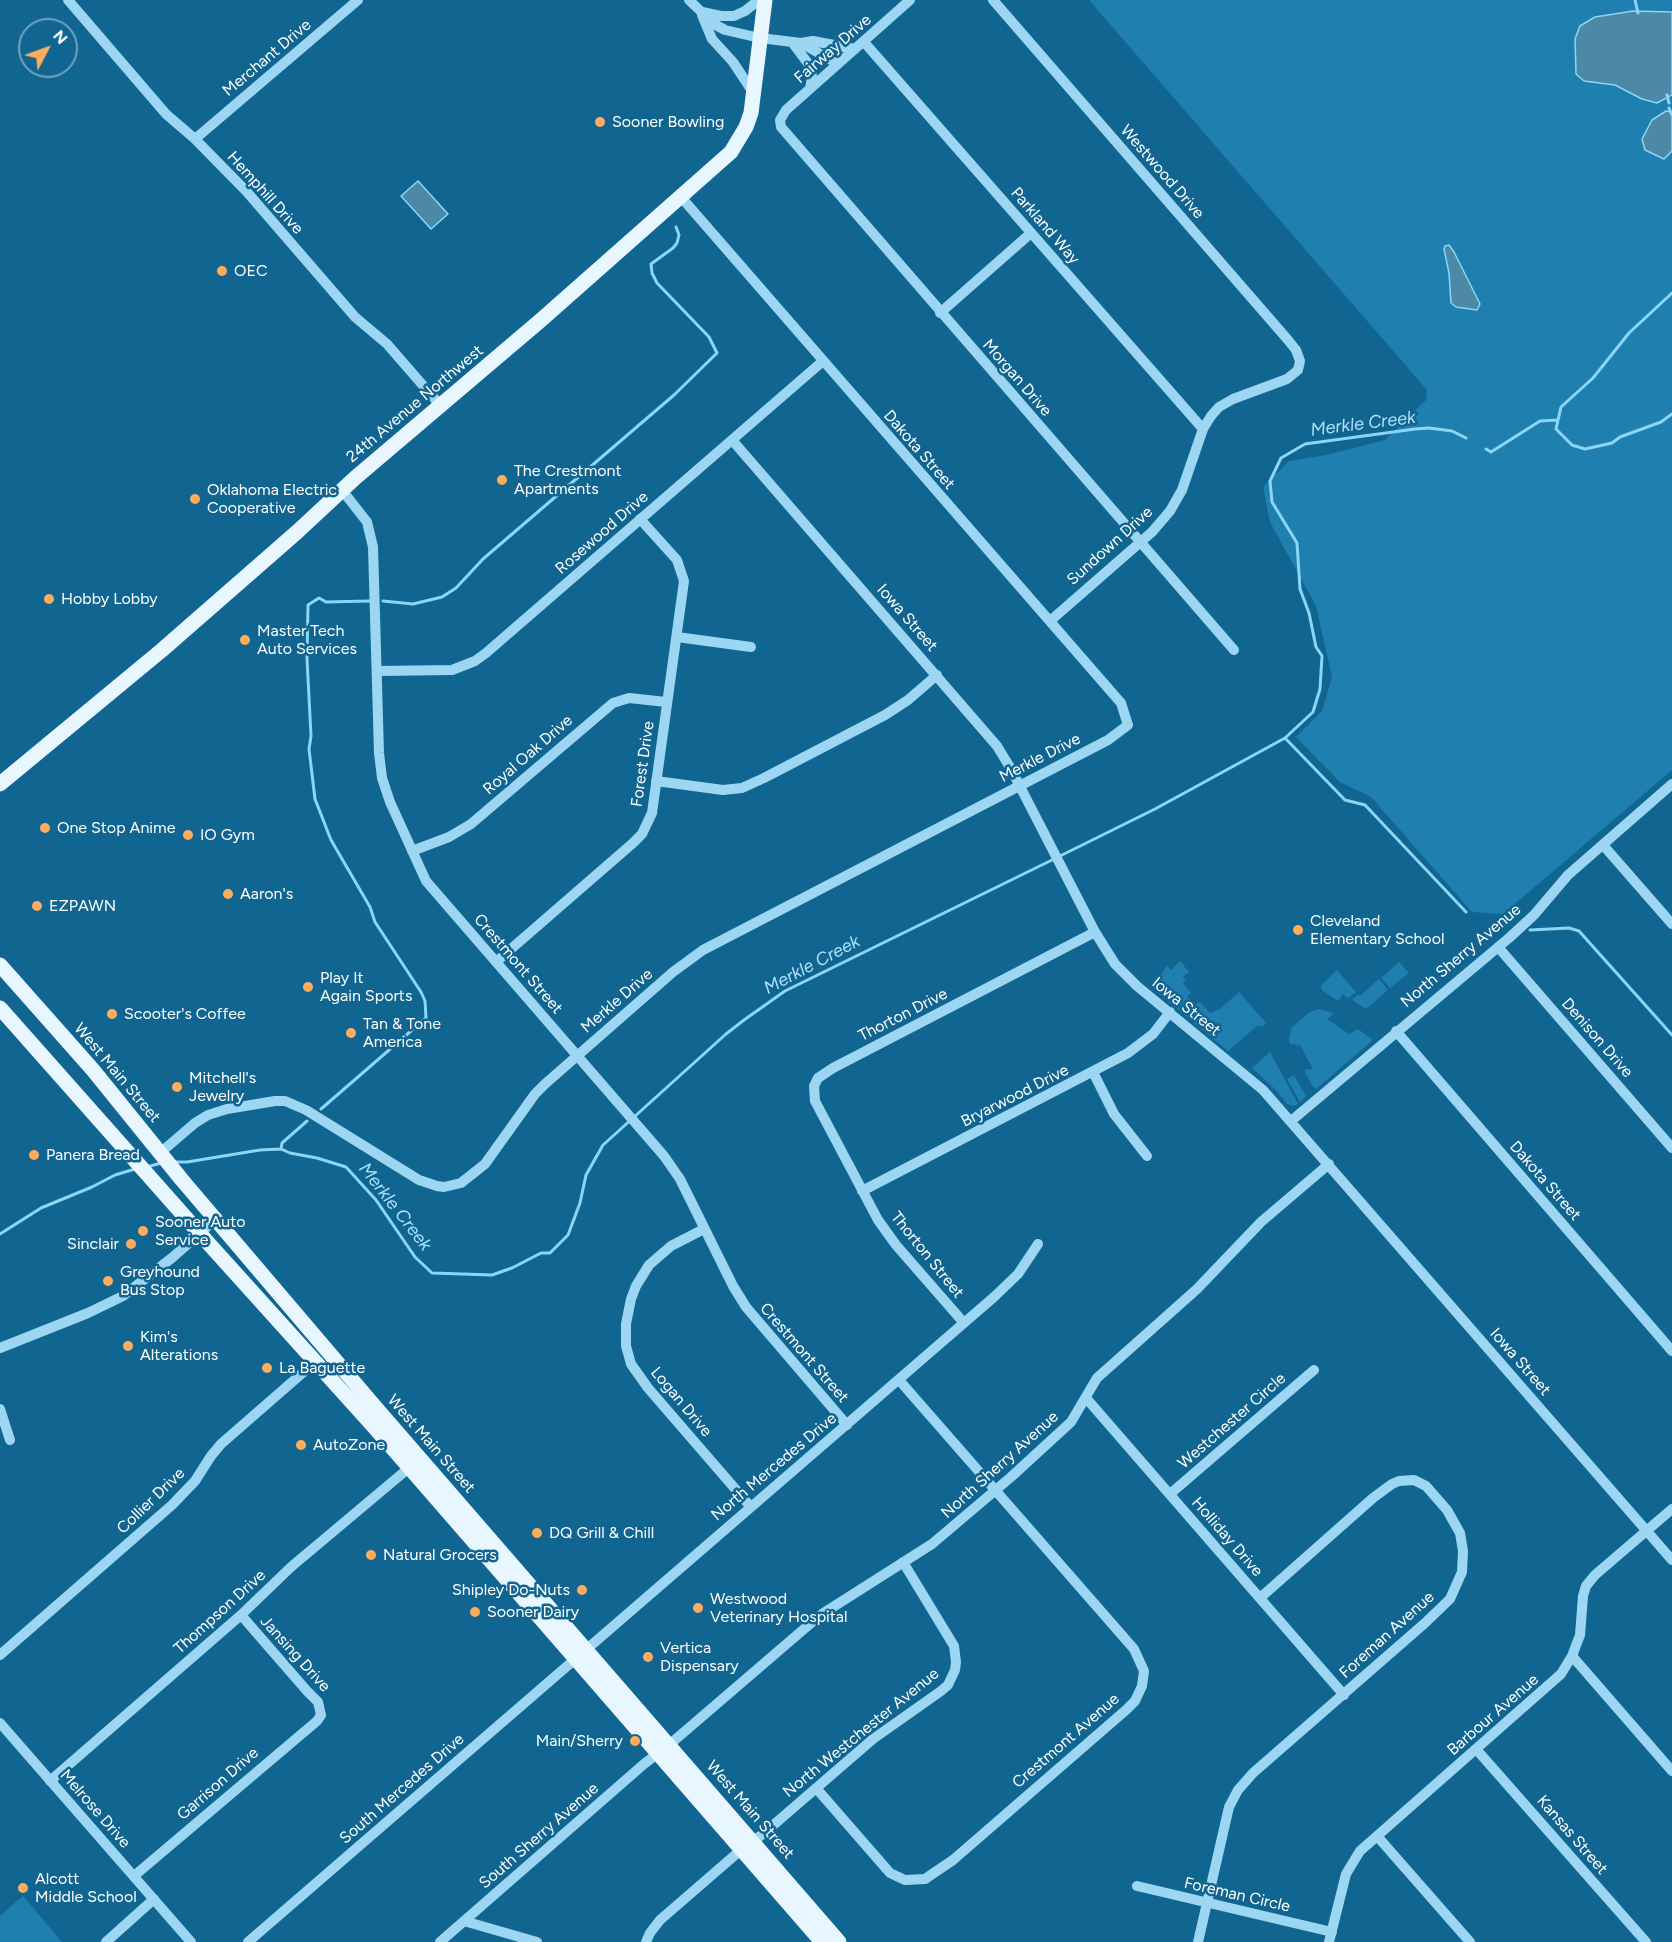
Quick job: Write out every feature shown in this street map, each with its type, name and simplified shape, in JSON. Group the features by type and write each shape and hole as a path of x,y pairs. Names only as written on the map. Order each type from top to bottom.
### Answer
{"main road":[{"name":"24th Avenue Northwest","path":"0,784 157,655 342,490 541,320 731,152 746,127 751,113 765,0"},
{"name":"West Main Street","path":"0,965 93,1070 182,1180 371,1402 580,1654"},
{"name":"West Main Street","path":"0,1008 315,1362 580,1654 748,1845 839,1942"},
{"name":"West Main Street","path":"748,1845 822,1942"}],"street":[{"name":"Hemphill Drive","path":"68,0 166,114 195,139 247,192 359,321 387,344 440,405"},
{"name":"Merchant Drive","path":"195,139 358,0"},
{"path":"688,0 720,28 760,38 860,45"},
{"path":"701,12 734,16 759,0"},
{"name":"Fairway Drive","path":"780,123 782,115 910,0"},
{"name":"Westwood Drive","path":"993,0 1288,340 1299,355 1299,367"},
{"path":"701,12 712,39 733,62 754,94"},
{"path":"797,42 838,64"},
{"path":"797,42 810,66 812,77 810,89"},
{"name":"Parkland Way","path":"860,45 1031,233 1203,429"},
{"name":"Morgan Drive","path":"780,123 787,136 1234,650"},
{"name":"Dakota Street","path":"681,197 1121,703 1128,725"},
{"path":"940,313 1031,233"},
{"name":"Rosewood Drive","path":"377,671 452,669 475,660 496,645 823,361"},
{"name":"Sundown Drive","path":"1050,621 1152,532 1176,500 1190,469 1203,429 1211,416 1226,403 1241,395 1287,379 1299,367"},
{"name":"Iowa Street","path":"732,440 997,746 1095,932 1123,974 1253,1080 1329,1164 1672,1560"},
{"name":"Crestmont Street","path":"342,490 362,513 370,530 373,547 379,753 382,778 426,881 669,1162 746,1307 847,1425"},
{"name":"Forest Drive","path":"496,962 642,834 652,813 684,581 681,567 640,519"},
{"path":"677,637 751,647"},
{"path":"656,781 723,790 742,788 885,715 908,700 937,675"},
{"name":"Royal Oak Drive","path":"412,851 449,837 471,824 612,703 629,698 666,702"},
{"name":"Merkle Drive","path":"162,1155 189,1128 208,1115 227,1109 285,1101 302,1107 419,1180 437,1186 456,1185 485,1164 535,1094 673,972 703,950 1108,741 1128,725"},
{"name":"North Sherry Avenue","path":"1291,1121 1527,921 1568,875 1672,784"},
{"path":"1603,845 1672,924"},
{"name":"Thorton Drive","path":"852,1172 815,1101 813,1091 818,1078 833,1068 1095,932"},
{"name":"Denison Drive","path":"1498,946 1672,1148"},
{"name":"Bryarwood Drive","path":"862,1191 1093,1072 1141,1044 1161,1026 1170,1012"},
{"name":"Dakota Street","path":"1396,1031 1672,1351"},
{"path":"1093,1072 1114,1114 1147,1156"},
{"name":"North Sherry Avenue","path":"664,1749 822,1614 946,1533 1062,1432 1071,1422 1097,1378 1197,1290 1261,1222 1329,1164"},
{"name":"Thorton Street","path":"852,1172 878,1220 896,1245 964,1323"},
{"path":"0,1348 88,1313 123,1296 174,1257 216,1219"},
{"name":"Logan Drive","path":"704,1229 671,1246 649,1265 631,1299 626,1324 626,1346 632,1364 648,1388 750,1506"},
{"name":"North Mercedes Drive","path":"580,1654 750,1506 900,1380 1009,1283 1038,1244"},
{"name":"Collier Drive","path":"0,1655 172,1505 195,1481 211,1456 222,1444 315,1362"},
{"name":"Westchester Circle","path":"1170,1494 1314,1370"},
{"name":"Crestmont Avenue","path":"816,1788 890,1873 905,1880 925,1879 953,1860 1135,1701 1142,1686 1144,1671 1134,1650 900,1380"},
{"name":"Holliday Drive","path":"1086,1398 1344,1695"},
{"path":"0,1409 10,1440"},
{"name":"Thompson Drive","path":"50,1780 241,1615 291,1567 410,1467"},
{"name":"Foreman Avenue","path":"1198,1942 1229,1807 1238,1790 1253,1773 1440,1610 1455,1590 1462,1572 1463,1551 1457,1525 1447,1510 1421,1483 1406,1479 1392,1484 1260,1598"},
{"name":"Barbour Avenue","path":"1330,1937 1350,1866 1360,1851 1561,1674 1572,1656 1580,1635 1586,1586 1595,1575 1672,1509"},
{"name":"North Westchester Avenue","path":"646,1942 660,1920 878,1735 948,1684 955,1670 956,1654 949,1636 903,1562"},
{"name":"Jansing Drive","path":"241,1615 318,1702 321,1715"},
{"name":"South Mercedes Drive","path":"249,1942 580,1654"},
{"path":"1572,1656 1672,1771"},
{"name":"Garrison Drive","path":"135,1876 317,1721 321,1715"},
{"name":"Melrose Drive","path":"0,1723 191,1942"},
{"name":"South Sherry Avenue","path":"440,1942 664,1749"},
{"name":"Kansas Street","path":"1476,1749 1646,1942"},
{"path":"1377,1836 1470,1942"},
{"name":"Foreman Circle","path":"1137,1886 1330,1937"},
{"path":"106,1942 154,1899"},
{"path":"464,1921 537,1942"}],"shaded area":[{"path":"1089,0 1672,0 1672,770 1503,914 1472,912 1371,797 1340,782 1296,737 1322,711 1332,677 1316,606 1270,522 1263,487 1289,461 1326,455 1385,440 1426,400 1427,390"},
{"path":"1633,11 1672,12 1672,95 1657,103 1642,99 1615,85 1584,81 1576,74 1575,39 1580,26 1595,17"},
{"path":"1666,111 1672,112 1672,151 1664,159 1645,150 1642,139 1652,120"},
{"path":"418,181 448,214 431,229 401,196"},
{"path":"1449,245 1480,304 1477,310 1456,307 1451,303 1449,273 1444,249"},
{"path":"1180,961 1189,972 1183,977 1186,981 1183,983 1191,993 1187,996 1195,1005 1200,1002 1210,1013 1221,1008 1239,992 1266,1023 1263,1026 1257,1026 1228,1051 1152,988 1167,966 1171,970"},
{"path":"1399,962 1409,973 1390,988 1381,978"},
{"path":"1337,970 1356,992 1348,998 1343,994 1338,1001 1322,990 1321,986"},
{"path":"1379,979 1388,990 1366,1009 1352,1000 1358,994 1360,996"},
{"path":"1319,1009 1334,1013 1327,1019 1349,1034 1358,1029 1373,1040 1316,1089 1304,1070 1312,1069 1312,1067 1300,1045 1290,1044 1289,1038 1292,1027 1310,1012"},
{"path":"1270,1052 1298,1104 1294,1106 1287,1104 1278,1092 1252,1068"},
{"path":"1294,1075 1306,1096 1300,1102 1287,1079"},
{"path":"23,1896 62,1942 0,1942 0,1916"}],"waterway":[{"path":"1635,0 1638,13"},
{"path":"1667,95 1669,103"},
{"path":"1669,108 1672,115"},
{"path":"383,601 413,604 442,597 456,588 483,559 674,395 717,353 709,337 657,283 652,273 651,264 677,243 679,235 676,227"},
{"path":"1672,293 1629,333 1593,378 1561,407 1556,429 1572,445 1585,449 1612,443 1620,437 1661,422 1672,414"},
{"name":"Merkle Creek","path":"1486,449 1491,452 1540,421 1557,420"},
{"name":"Merkle Creek","path":"1060,856 1155,809 1285,738 1313,712 1320,689 1322,656 1316,647 1309,613 1300,589 1297,543 1272,502 1270,481 1281,458 1305,444 1415,429 1452,431 1466,438"},
{"path":"321,1109 426,1018 425,1001 421,992 375,922 370,907 331,840 315,799 309,749 311,736 307,659 308,605 319,598 326,602 369,601"},
{"path":"1285,738 1345,800 1365,805 1466,912"},
{"name":"Merkle Creek","path":"174,1162 281,1149 346,1167 376,1200 415,1257 432,1273 492,1275 512,1268 541,1253 550,1253 568,1235 580,1203 586,1175 603,1145 744,1020 785,991 1054,859"},
{"path":"1530,930 1569,928 1579,931 1672,1035"},
{"path":"281,1149 282,1143 307,1121"},
{"name":"Merkle Creek","path":"147,1167 161,1163"},
{"name":"Merkle Creek","path":"0,1234 41,1208 115,1175 135,1169"}],"place":[{"name":"Sooner Bowling","path":"600,122"},
{"name":"OEC","path":"222,271"},
{"name":"The Crestmont Apartments","path":"502,480"},
{"name":"Oklahoma Electric Cooperative","path":"195,499"},
{"name":"Hobby Lobby","path":"49,599"},
{"name":"Master Tech Auto Services","path":"245,640"},
{"name":"One Stop Anime","path":"45,828"},
{"name":"IO Gym","path":"188,835"},
{"name":"Aaron's","path":"228,894"},
{"name":"EZPAWN","path":"37,906"},
{"name":"Cleveland Elementary School","path":"1298,930"},
{"name":"Play It Again Sports","path":"308,987"},
{"name":"Scooter's Coffee","path":"112,1014"},
{"name":"Tan & Tone America","path":"351,1033"},
{"name":"Mitchell's Jewelry","path":"177,1087"},
{"name":"Panera Bread","path":"34,1155"},
{"name":"Sooner Auto Service","path":"143,1231"},
{"name":"Sinclair","path":"131,1244"},
{"name":"Greyhound Bus Stop","path":"108,1281"},
{"name":"Kim's Alterations","path":"128,1346"},
{"name":"La Baguette","path":"267,1368"},
{"name":"AutoZone","path":"301,1445"},
{"name":"DQ Grill & Chill","path":"537,1533"},
{"name":"Natural Grocers","path":"371,1555"},
{"name":"Shipley Do-Nuts","path":"582,1590"},
{"name":"Westwood Veterinary Hospital","path":"698,1608"},
{"name":"Sooner Dairy","path":"475,1612"},
{"name":"Vertica Dispensary","path":"648,1657"},
{"name":"Main/Sherry","path":"635,1741"},
{"name":"Alcott Middle School","path":"23,1888"}]}
